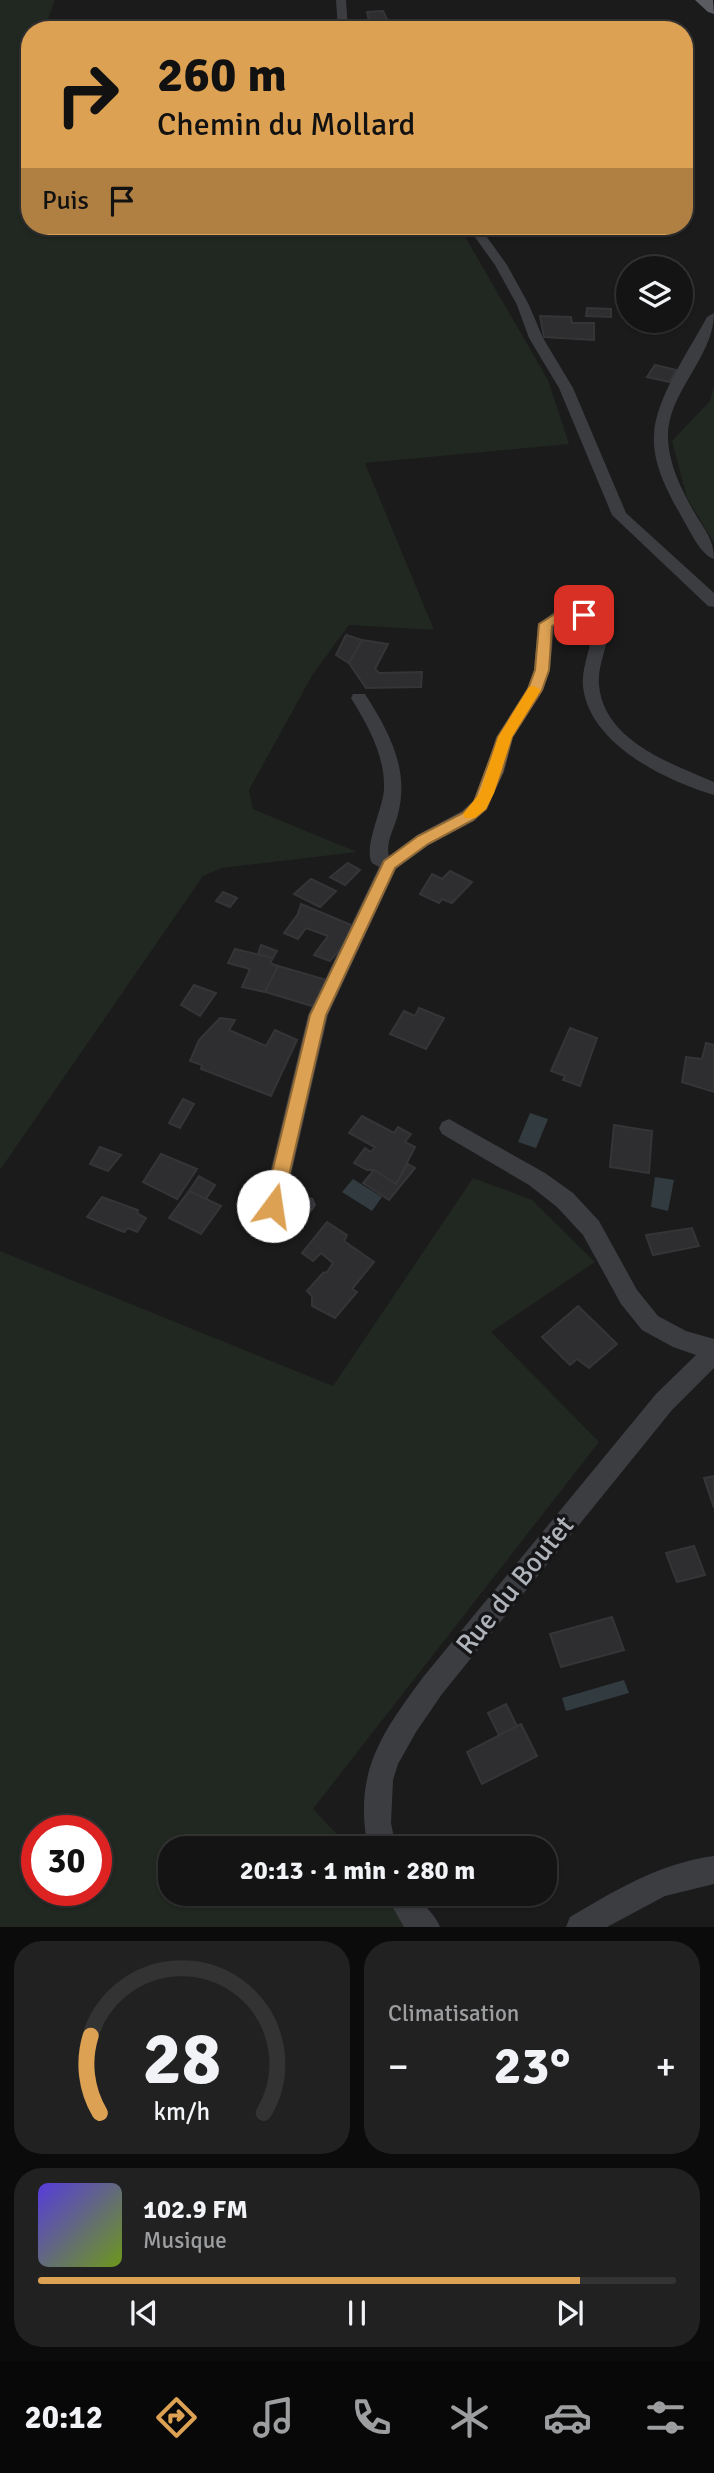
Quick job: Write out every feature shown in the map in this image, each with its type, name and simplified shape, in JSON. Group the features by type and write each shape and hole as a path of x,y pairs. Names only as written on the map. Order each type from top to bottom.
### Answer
{"main road":[{"path":"704,0 714,9"}],"street":[{"path":"341,0 342,21"},
{"path":"479,235 523,305 536,338 566,388 619,514 633,531 682,571 714,602"},
{"path":"714,317 661,425 670,480 682,506 714,554"},
{"path":"306,1205 291,1215 279,1217 273,1206 318,1015 389,865 423,840 468,816 481,805 495,772 505,737 535,690 542,670 546,624 563,614 584,615 600,626 601,635 592,669 592,694 597,711 608,727 624,741 676,772 714,789"},
{"path":"359,698 382,735 390,761 393,788 391,806 377,844 378,859 389,865"},
{"path":"449,1128 537,1180 565,1200 592,1227 629,1297 650,1323 681,1340 714,1350"},
{"name":"Rue du Boutet","path":"381,1836 376,1795 385,1758 402,1729 433,1685 664,1402 696,1373 714,1350"},
{"path":"580,1927 662,1881 695,1871 714,1870"},
{"path":"407,1906 415,1918 426,1927"}],"shaded area":[{"path":"0,0 55,0 47,21 21,21 21,235 464,235 548,380 569,444 365,463 434,630 349,625 313,674 249,790 253,809 357,852 222,868 203,876 0,1170"},
{"path":"714,386 714,543 687,498 672,441 710,401"},
{"path":"530,1113 548,1119 536,1148 518,1142"},
{"path":"655,1177 674,1180 668,1211 651,1207"},
{"path":"473,1178 532,1200 595,1262 491,1332 599,1442 313,1809 339,1836 158,1836 158,1906 407,1906 427,1927 0,1927 0,1251 333,1386"},
{"path":"353,1179 382,1197 372,1211 342,1192"},
{"path":"624,1680 629,1693 566,1711 562,1698"}],"building":[{"path":"383,11 388,21 369,21 367,12"},
{"path":"587,308 611,309 611,317 586,316"},
{"path":"540,316 571,317 572,323 594,323 594,340 544,337"},
{"path":"655,365 676,370 670,382 647,377"},
{"path":"346,635 362,640 349,663 336,655"},
{"path":"362,640 388,644 375,669 379,673 422,672 421,687 366,688 349,663"},
{"path":"348,863 360,870 345,885 330,877"},
{"path":"450,871 472,882 452,903 442,899 439,903 420,894 432,874 442,879"},
{"path":"311,879 336,891 320,907 294,894"},
{"path":"223,892 237,898 230,907 216,901"},
{"path":"301,904 358,928 330,961 314,955 328,936 306,928 298,939 284,933 298,914"},
{"path":"261,945 277,951 273,958 258,955"},
{"path":"235,949 273,958 270,963 278,966 265,992 242,987 250,969 228,963"},
{"path":"278,966 327,980 312,1006 265,992"},
{"path":"194,985 216,993 200,1016 181,1005"},
{"path":"419,1008 444,1018 426,1049 390,1034 404,1011 415,1016"},
{"path":"220,1018 235,1020 229,1030 266,1046 275,1030 297,1040 271,1096 201,1069 202,1065 190,1061 199,1040"},
{"path":"570,1028 597,1038 580,1086 563,1080 565,1076 551,1071"},
{"path":"706,1043 714,1045 714,1092 682,1082 686,1057 702,1059"},
{"path":"183,1099 194,1104 180,1128 169,1123"},
{"path":"362,1116 394,1133 398,1127 411,1134 405,1142 415,1147 396,1184 374,1170 367,1170 354,1163 365,1148 371,1152 375,1147 349,1133"},
{"path":"614,1125 652,1131 649,1173 610,1167"},
{"path":"100,1147 121,1155 108,1171 90,1164"},
{"path":"161,1154 197,1169 177,1199 143,1182"},
{"path":"408,1164 415,1168 389,1200 363,1183 374,1170 396,1184"},
{"path":"199,1176 215,1185 206,1199 189,1191"},
{"path":"189,1191 221,1206 201,1234 169,1218"},
{"path":"102,1197 138,1210 137,1213 146,1218 137,1232 128,1228 124,1232 87,1217"},
{"path":"327,1222 347,1235 344,1241 374,1262 352,1289 357,1292 335,1318 312,1306 312,1296 307,1291 333,1263 321,1253 313,1261 302,1253"},
{"path":"692,1228 699,1246 653,1255 646,1235"},
{"path":"578,1306 617,1344 589,1368 577,1359 570,1365 542,1337"},
{"path":"714,1476 714,1508 704,1478"},
{"path":"694,1546 705,1575 677,1582 666,1553"},
{"path":"612,1617 624,1650 561,1667 550,1634"},
{"path":"506,1704 517,1726 499,1735 488,1713"},
{"path":"521,1724 537,1756 482,1784 467,1752"}],"slow traffic":[{"path":"470,814 481,805 495,772 505,737 534,690"}],"route":[{"path":"273,1206 318,1015 389,865 423,840 468,816 481,805 495,772 505,737 535,690 542,670 546,624 563,614 572,612 584,615"}]}
